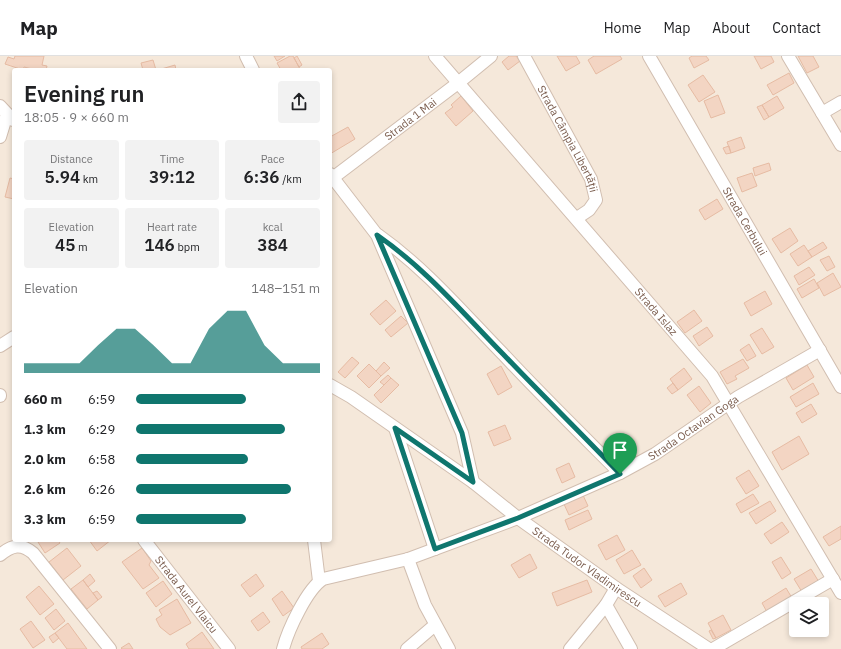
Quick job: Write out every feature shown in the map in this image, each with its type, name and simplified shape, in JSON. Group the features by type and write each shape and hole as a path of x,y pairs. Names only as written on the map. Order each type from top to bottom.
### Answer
{"street":[{"path":"246,56 252,68"},
{"name":"Strada Islaz","path":"435,56 703,363 730,402 841,593"},
{"name":"Strada 1 Mai","path":"332,177 458,83 491,56"},
{"name":"Strada Câmpia Libertății","path":"524,56 591,179 596,200 589,210 577,218"},
{"name":"Strada Cerbului","path":"649,56 841,387"},
{"path":"788,56 841,145"},
{"path":"822,113 841,102"},
{"path":"0,138 7,114"},
{"path":"332,179 377,235 405,255 431,278 620,474"},
{"path":"377,235 462,433 473,482"},
{"path":"0,346 12,338"},
{"name":"Strada Octavian Goga","path":"319,582 408,559 518,518 620,474 655,454 730,402 820,350"},
{"name":"Strada Tudor Vladimirescu","path":"332,386 473,482 518,518 616,588 709,649"},
{"path":"395,428 435,549"},
{"name":"Strada Aurel Vlaicu","path":"146,542 229,649"},
{"path":"283,649 296,618 311,591 319,582 314,542"},
{"path":"0,555 8,548 19,546 27,548 33,553 110,649"},
{"path":"408,559 417,585 435,625 449,649"},
{"path":"713,649 833,580"},
{"path":"570,649 606,605 616,588"},
{"path":"606,605 631,649"},
{"path":"407,649 435,625"}],"shaded area":[{"path":"0,56 841,56 841,649 0,649"}],"building":[{"path":"15,56 44,56 42,65 47,66 46,68 17,68 5,64 8,57 14,59"},
{"path":"274,56 285,56 277,61"},
{"path":"290,56 293,56 299,68 280,68 277,63"},
{"path":"297,56 302,65 299,67 294,58"},
{"path":"509,56 516,56 520,61 508,70 502,62"},
{"path":"557,56 576,56 580,63 566,71"},
{"path":"594,56 620,56 622,59 596,74 588,60"},
{"path":"692,56 706,56 709,60 694,68 689,58"},
{"path":"754,56 771,56 774,62 761,69"},
{"path":"798,56 813,56 819,67 807,73"},
{"path":"153,60 155,68 142,68 141,63"},
{"path":"175,65 176,68 165,68"},
{"path":"789,73 794,83 773,95 767,85"},
{"path":"703,75 715,92 699,102 688,85"},
{"path":"718,95 725,113 711,118 704,101"},
{"path":"461,96 473,111 456,126 445,113 453,107 451,105"},
{"path":"777,96 784,108 769,117 762,105"},
{"path":"762,105 769,117 764,120 757,107"},
{"path":"348,127 355,139 332,153 332,136"},
{"path":"741,137 745,148 731,153 727,142"},
{"path":"729,146 731,153 726,154 723,148"},
{"path":"769,163 771,170 755,176 753,168"},
{"path":"752,173 757,186 742,192 737,178"},
{"path":"10,178 12,178 12,199 5,197"},
{"path":"717,199 723,209 705,220 699,210"},
{"path":"790,228 798,241 781,253 772,239"},
{"path":"823,242 827,248 812,257 808,251"},
{"path":"804,245 812,257 798,266 790,254"},
{"path":"829,256 835,267 827,271 820,260"},
{"path":"809,267 815,275 799,285 794,276"},
{"path":"833,273 841,287 824,296 817,283"},
{"path":"814,279 819,288 802,298 797,289"},
{"path":"765,291 772,304 751,316 744,303"},
{"path":"386,300 396,311 380,325 370,314"},
{"path":"694,310 702,321 685,333 677,322"},
{"path":"401,316 408,323 391,337 385,330"},
{"path":"707,327 713,336 699,346 693,336"},
{"path":"762,328 774,347 762,354 750,335"},
{"path":"749,344 756,356 747,361 740,350"},
{"path":"352,357 359,363 345,378 338,372"},
{"path":"743,359 749,368 735,376 737,379 727,384 720,372"},
{"path":"384,362 390,368 381,376 376,371"},
{"path":"369,364 381,376 369,388 357,376"},
{"path":"807,365 814,377 793,390 786,378"},
{"path":"501,366 512,387 498,395 487,374"},
{"path":"684,368 692,379 678,390 670,379"},
{"path":"388,375 391,378 384,385 380,382"},
{"path":"391,378 399,385 381,403 374,395"},
{"path":"673,383 678,390 672,394 667,388"},
{"path":"813,383 819,394 796,407 790,397"},
{"path":"699,386 711,403 700,412 687,395"},
{"path":"811,404 817,414 802,423 796,413"},
{"path":"505,425 511,439 494,446 488,432"},
{"path":"799,436 809,454 782,470 772,452"},
{"path":"569,463 575,477 562,483 556,469"},
{"path":"749,470 759,486 746,494 736,478"},
{"path":"582,493 588,506 569,515 563,502"},
{"path":"753,494 759,503 741,513 736,504"},
{"path":"770,501 776,511 756,524 749,513"},
{"path":"588,510 592,519 569,530 565,520"},
{"path":"782,522 789,532 771,544 764,534"},
{"path":"841,526 841,539 829,546 823,537"},
{"path":"617,535 625,550 606,560 598,545"},
{"path":"38,542 59,542 60,543 45,553"},
{"path":"90,542 108,542 97,551"},
{"path":"67,548 81,566 63,580 49,562"},
{"path":"142,548 151,561 149,565 159,578 143,589 122,562"},
{"path":"632,550 641,565 624,574 616,560"},
{"path":"530,554 537,568 519,578 511,565"},
{"path":"781,557 791,573 782,579 772,562"},
{"path":"644,568 652,580 641,588 633,576"},
{"path":"811,569 819,582 802,592 794,579"},
{"path":"90,574 95,581 88,587 83,580"},
{"path":"256,574 264,586 250,597 241,585"},
{"path":"83,580 98,600 87,609 71,589"},
{"path":"587,580 592,592 557,606 552,593"},
{"path":"163,581 172,594 156,607 146,593"},
{"path":"681,583 687,594 665,607 658,596"},
{"path":"39,586 54,604 40,615 26,597"},
{"path":"786,588 791,597 789,597 789,600 767,612 762,603"},
{"path":"97,591 102,597 98,600 93,593"},
{"path":"282,591 294,608 283,616 272,599"},
{"path":"177,599 191,623 170,635 160,627 156,619 162,615 159,610"},
{"path":"56,609 65,621 54,630 45,618"},
{"path":"263,612 270,622 258,631 251,621"},
{"path":"723,615 731,630 716,638 708,623"},
{"path":"31,621 45,640 33,648 20,629"},
{"path":"68,623 87,649 67,649 55,633"},
{"path":"711,630 716,638 713,639 709,631"},
{"path":"202,632 214,649 189,649 186,644"},
{"path":"55,633 59,638 53,643 49,637"},
{"path":"322,633 329,644 322,649 302,649 301,647"},
{"path":"129,643 133,649 121,648"}],"route":[{"path":"377,235 405,255 431,278 620,474 518,518 435,549 395,428 473,482 470,465 462,433 377,235"}]}
